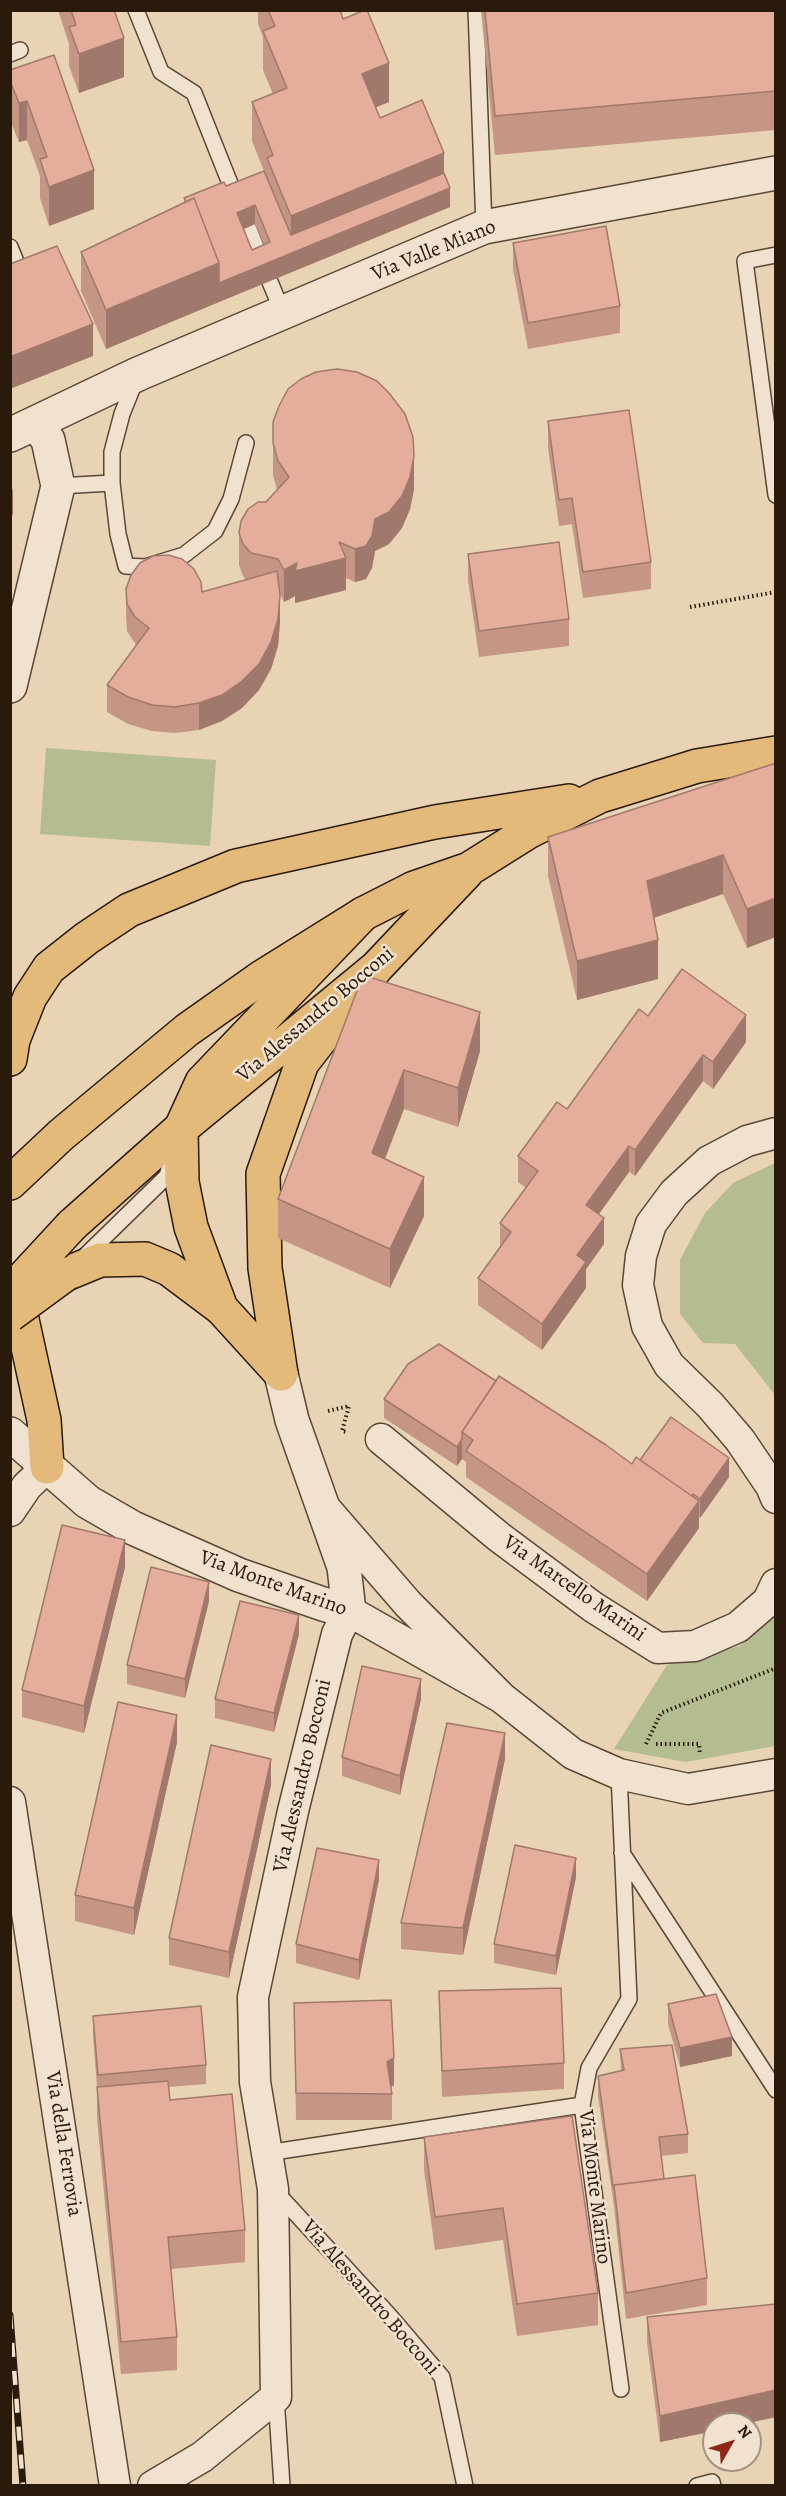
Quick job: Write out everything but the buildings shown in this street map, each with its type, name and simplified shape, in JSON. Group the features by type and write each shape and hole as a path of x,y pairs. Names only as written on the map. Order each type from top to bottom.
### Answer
{"main road":[{"name":"Via Alessandro Bocconi","path":"363,914 414,888 469,869 528,832 600,796 698,766 776,753"},
{"path":"10,1059 14,1040 30,997 49,968 87,938 129,910 236,866 435,822 600,796"},
{"name":"Via Alessandro Bocconi","path":"10,1292 72,1225 182,1128 376,968 469,869"},
{"path":"221,1308 191,1227 182,1182 182,1128 202,1083 363,914"},
{"path":"10,1183 61,1135 187,1030 262,977 363,914"},
{"path":"281,1374 265,1268 263,1174 302,1063 376,968"},
{"path":"10,1315 66,1274 100,1260 145,1259 170,1269 221,1308 281,1374"},
{"path":"10,1269 44,1420 47,1467"}],"street":[{"name":"Via Valle Miano","path":"23,429 138,374 484,227 776,173"},
{"path":"10,686 58,486 48,440 23,429"},
{"path":"776,1133 747,1141 710,1161 674,1192 651,1224 641,1256 638,1285 647,1326 669,1365 710,1405 740,1440 771,1486 776,1498"},
{"path":"281,1374 292,1420 344,1567 349,1611"},
{"name":"Via Monte Marino","path":"10,1434 88,1502 133,1528 239,1575 349,1611 502,1698"},
{"name":"Via Marcello Marini","path":"381,1439 509,1544 593,1607 658,1648 695,1646 738,1627 768,1600 776,1584"},
{"path":"10,1511 27,1486 47,1467"},
{"name":"Via Monte Marino","path":"325,1508 408,1604 502,1698 573,1755 618,1774 688,1789 776,1774"},
{"name":"Via Alessandro Bocconi","path":"276,2397 273,2189 255,2082 253,1997 293,1811 337,1634 349,1611"},
{"name":"Via della Ferrovia","path":"10,1802 116,2486"},
{"path":"153,2486 202,2457 276,2397"}],"lane":[{"path":"136,10 161,72 194,93 237,201"},
{"path":"476,10 484,227"},
{"path":"248,227 263,264"},
{"path":"10,247 21,274 10,279"},
{"path":"776,255 745,261 776,495"},
{"path":"270,282 283,313"},
{"path":"138,374 122,414 112,452 112,483 117,534 126,566 146,567 184,555 215,531 231,499 246,443"},
{"path":"58,486 112,483"},
{"path":"66,1274 167,1176 182,1128"},
{"name":"Via Monte Marino","path":"618,1774 629,2000 589,2068 582,2104 621,2389"},
{"path":"622,1853 776,2090"},
{"path":"267,2153 582,2104"},
{"name":"Via Alessandro Bocconi","path":"273,2189 389,2315 442,2377 465,2486"},
{"path":"276,2397 282,2486"},
{"path":"697,2486 712,2482 713,2486"}],"path":[{"path":"690,607 776,592"},
{"path":"292,1420 349,1406 342,1431 381,1439"},
{"path":"699,1744 645,1744 661,1713 776,1668"}],"green space":[{"path":"46,748 216,760 210,846 40,834"},
{"path":"775,1163 775,1395 735,1344 703,1343 680,1314 680,1260 705,1213 733,1183"},
{"path":"775,1611 775,1746 686,1762 614,1749 667,1665 739,1646"}],"railway":[{"path":"10,2315 23,2486"}]}
